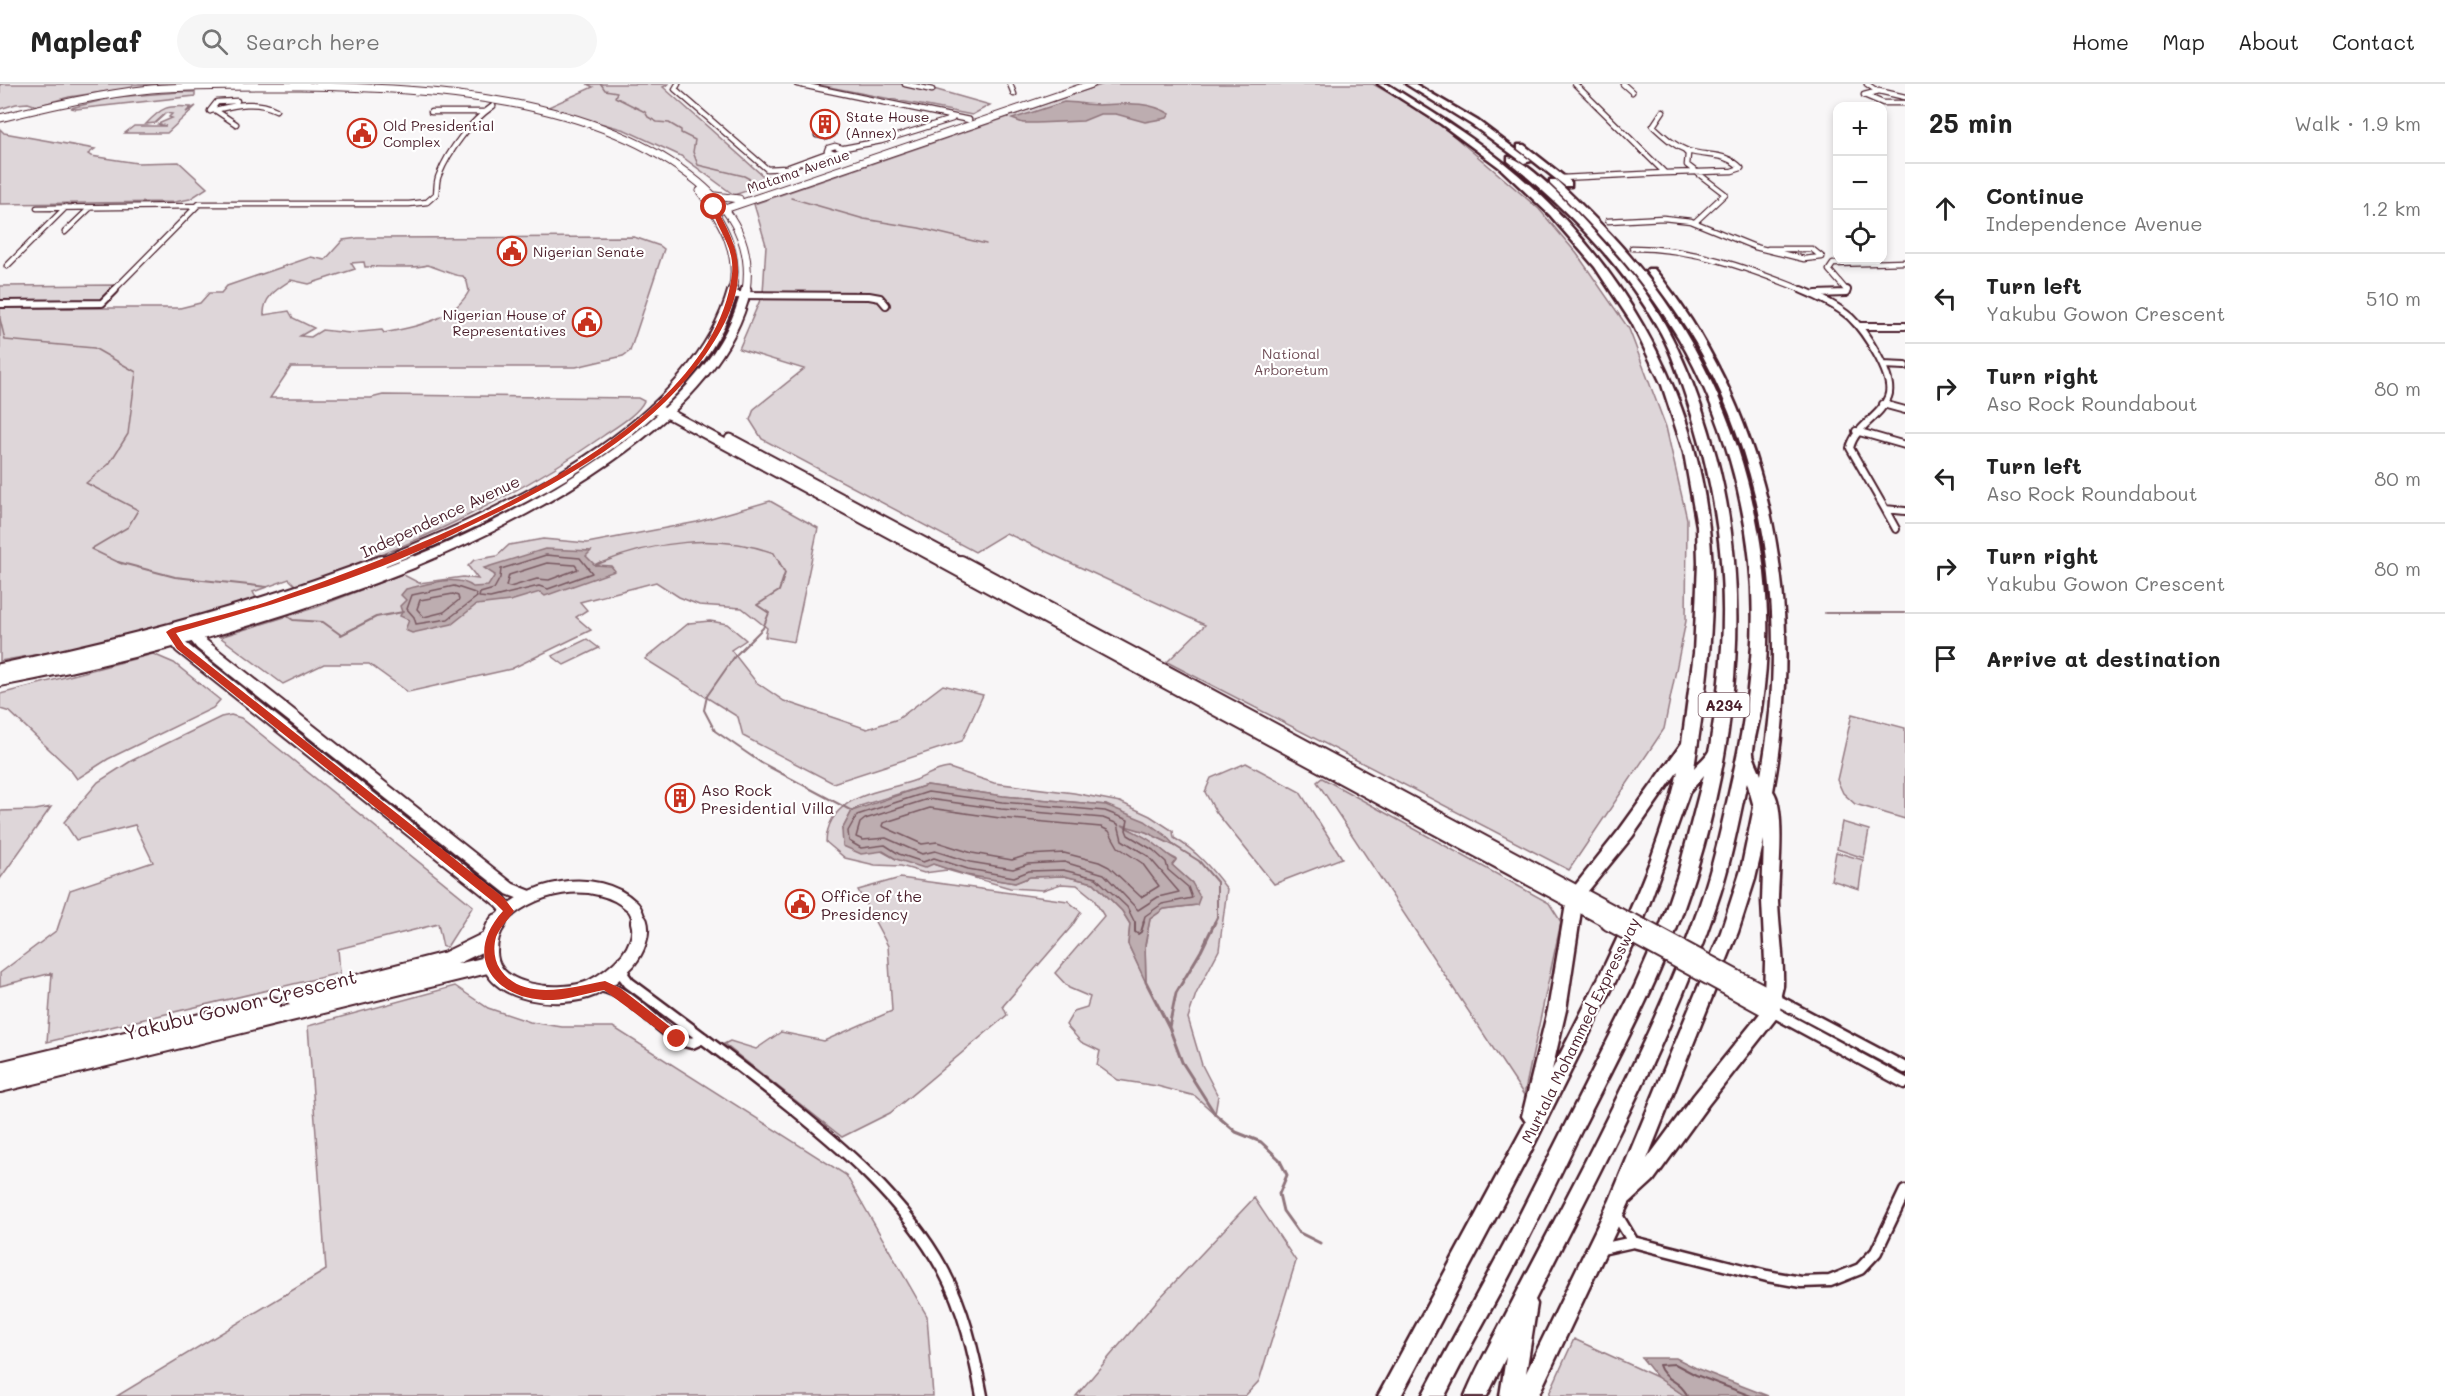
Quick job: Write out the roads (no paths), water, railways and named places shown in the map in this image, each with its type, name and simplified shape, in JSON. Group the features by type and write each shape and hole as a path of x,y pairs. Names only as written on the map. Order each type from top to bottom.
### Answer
{"highway":[{"name":"Murtala Mohammed Expressway","path":"1382,84 1445,122 1497,160 1572,232 1612,282 1643,332 1677,406 1697,489 1703,527 1701,666 1681,792 1628,938 1524,1145 1389,1396"},
{"name":"A234","path":"1395,84 1485,140 1534,178 1584,226 1651,310 1665,332 1700,415 1722,505 1731,587 1731,633 1717,750 1700,833 1675,910 1637,1002 1490,1292 1433,1396"},
{"name":"A234","path":"1410,84 1501,141 1553,182 1587,213 1645,279 1683,334 1717,402 1736,455 1745,489 1758,575 1760,628 1756,696 1725,845 1707,906 1665,1013 1620,1111 1476,1396"},
{"path":"1423,84 1493,127 1561,178 1608,221 1674,299 1715,368 1737,416 1766,522 1779,600 1776,735 1748,877 1725,945 1617,1205 1526,1396"},
{"path":"1485,140 1497,160"},
{"path":"1501,141 1533,156"},
{"path":"1643,332 1682,369"},
{"path":"1715,368 1717,402"},
{"path":"1718,486 1727,489 1745,489"},
{"path":"1722,505 1722,499 1728,499 1749,508"},
{"path":"1524,1145 1557,1010 1576,898 1690,744"},
{"path":"1681,792 1717,750"},
{"path":"1617,1205 1646,1175 1772,1005 1776,978 1770,900 1772,818 1746,751"},
{"path":"1511,1396 1529,1289"}],"main road":[{"name":"Matama Avenue","path":"720,208 1080,84"},
{"name":"Matama Avenue","path":"720,208 740,199 1092,84"},
{"path":"0,120 107,95 184,87 333,87 438,94 526,108 602,129 644,146 690,172 715,196 720,208"},
{"path":"0,120 109,98 185,90 369,92 440,98 493,106 563,122 621,142 680,174 720,208"},
{"path":"715,196 740,199"},
{"name":"Independence Avenue","path":"191,632 321,586 450,534 568,471 680,397 697,382 719,354 734,326 745,295 748,272 745,244 720,208"},
{"name":"Independence Avenue","path":"0,680 29,669 191,632 355,584 462,540 582,476 654,423 721,325 732,295 735,272 732,244 720,208"},
{"path":"680,397 681,417"},
{"path":"662,409 681,417 1772,1005"},
{"path":"654,423 681,417"},
{"path":"191,632 218,657 388,794 510,889 530,897"},
{"path":"173,636 374,803 500,901 509,911"},
{"name":"Independence Avenue","path":"0,670 29,669"},
{"path":"570,886 590,886 608,890 626,900 638,914 642,932 637,950 624,968 596,986 564,994 532,993 513,987 500,977 491,964 488,954 490,939 497,924 509,911 530,897 570,886"},
{"path":"295,999 447,960 490,939"},
{"name":"Yakubu Gowon Crescent","path":"0,1084 491,964"},
{"path":"0,1070 272,1005"}],"street":[{"path":"678,84 675,89 767,169 786,168 838,146"},
{"path":"797,84 969,120"},
{"path":"905,84 932,90"},
{"path":"1010,84 1014,94"},
{"path":"1575,84 1665,173"},
{"path":"1623,84 1632,92"},
{"path":"1867,84 1877,91 1905,96"},
{"path":"1877,91 1864,95 1874,101 1905,103"},
{"path":"211,111 217,102 259,100"},
{"path":"211,111 240,105 263,104 276,110"},
{"path":"1895,104 1905,111"},
{"path":"37,208 427,202 436,194 436,183 441,171 484,112 493,106"},
{"path":"211,111 236,124"},
{"path":"1663,111 1653,126 1685,151 1688,154 1687,164 1725,195 1695,222"},
{"path":"431,112 484,112"},
{"path":"946,114 962,122"},
{"path":"844,148 841,152 830,150 822,137 817,134 832,133 829,137 838,146 844,148 881,141 952,119"},
{"path":"1561,178 1732,171 1741,168 1727,158 1685,151"},
{"path":"0,304 102,303 197,206"},
{"path":"6,266 66,207"},
{"path":"65,232 90,208"},
{"path":"1608,221 1663,218 1695,222 1744,243 1768,249 1804,258 1822,257 1812,249 1768,249"},
{"path":"1632,248 1666,248 1713,256 1812,295 1839,309 1859,326 1883,365 1890,383 1890,391 1883,404 1856,430 1851,439 1850,448 1896,529"},
{"path":"1812,295 1846,292 1841,282 1829,270 1833,264 1905,262"},
{"path":"732,295 869,296 880,298 886,305"},
{"path":"1859,326 1905,326"},
{"path":"1883,365 1905,366"},
{"path":"1883,404 1905,410"},
{"path":"1856,430 1905,445"},
{"path":"1885,509 1905,511"},
{"path":"624,968 623,975 629,983 836,1143 874,1177 905,1213 947,1279 967,1334 982,1396"},
{"path":"596,986 605,986 616,991 677,1039 692,1043 703,1038"},
{"path":"1772,1005 1905,1068"},
{"path":"1772,1005 1905,1083"},
{"path":"1597,1250 1634,1242 1767,1276 1801,1282 1830,1281 1860,1269 1876,1252 1905,1191"},
{"path":"1617,1205 1634,1242"}],"water":[{"path":"1064,102 1094,105 1144,105 1170,114 1167,118 1145,122 1116,114 1100,114 1083,121 1023,123 1012,119"},
{"path":"545,549 591,551 586,556 595,565 611,566 615,571 545,596 540,592 510,601 476,605 452,624 412,633 405,630 409,620 400,616 402,612 400,606 406,600 401,595 406,589 450,580 473,587 488,586 495,575 484,568"},
{"path":"927,785 1003,796 1106,805 1145,821 1165,835 1175,846 1146,832 1122,825 1148,839 1176,860 1172,865 1192,883 1200,897 1197,905 1164,909 1150,919 1145,945 1146,983 1128,944 1130,924 1122,911 1094,883 1064,876 1030,877 1015,883 966,875 933,864 924,868 896,859 883,851 861,854 843,846 842,830 852,811"},
{"path":"1642,1358 1676,1358 1768,1396 1685,1396 1657,1377"}],"waterway":[{"path":"601,84 605,90 617,92 615,97 645,112 648,117 657,122 669,123 681,130 681,133 695,140 693,152 698,165 744,176 759,184"},
{"path":"791,198 864,219 919,228 986,244"},
{"path":"0,319 5,340 94,348 136,372 128,434 109,464 86,483 138,510 128,527 91,549 122,564"},
{"path":"598,564 641,550 685,542 730,543 752,547 774,553 780,564"},
{"path":"118,562 175,577 267,587"},
{"path":"595,565 601,562"},
{"path":"779,562 785,573 779,591 757,605 769,613 763,628 735,656 707,696 704,710 715,731 760,762 852,811"},
{"path":"287,616 293,620 323,622 341,635 376,617 403,612"},
{"path":"1825,613 1905,613"},
{"path":"1175,846 1199,861 1217,882 1217,917 1214,923"},
{"path":"1169,1027 1176,993 1215,922"},
{"path":"1146,982 1169,1027"},
{"path":"1169,1027 1182,1062 1215,1114 1236,1132 1261,1142 1279,1159 1287,1175 1279,1194 1283,1211 1298,1232 1320,1243"}],"tunnel":[{"path":"272,1005 295,999"}],"place":[{"name":"State House (Annex)","path":"825,124"},
{"name":"Old Presidential Complex","path":"362,133"},
{"name":"Nigerian Senate","path":"512,251"},
{"name":"Nigerian House of Representatives","path":"587,322"},
{"name":"Aso Rock Presidential Villa","path":"680,798"},
{"name":"Office of the Presidency","path":"800,904"}],"park label":[{"name":"National Arboretum","path":"1291,362"}]}
